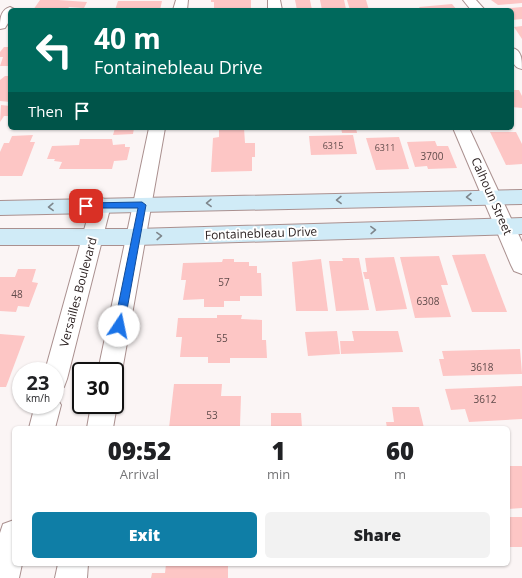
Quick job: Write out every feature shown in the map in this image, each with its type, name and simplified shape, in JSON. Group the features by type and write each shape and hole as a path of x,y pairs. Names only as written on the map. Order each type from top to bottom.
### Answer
{"street":[{"path":"469,0 476,8"},
{"path":"0,24 8,14"},
{"path":"514,55 522,65"},
{"path":"112,362 157,130"},
{"name":"Calhoun Street","path":"462,130 493,197 514,226 522,265"},
{"path":"0,208 522,197"},
{"name":"Versailles Boulevard","path":"59,362 101,205"},
{"name":"Fontainebleau Drive","path":"0,237 136,237 514,226"},
{"path":"43,426 46,414"},
{"path":"100,426 102,414"},
{"path":"3,578 12,543"},
{"path":"71,578 74,566"}],"building":[{"path":"40,0 87,2 84,8 34,8"},
{"path":"211,0 251,0 251,8 214,8 214,2 211,2"},
{"path":"295,0 310,0 312,8 297,8"},
{"path":"320,0 344,0 346,8 322,8"},
{"path":"347,0 366,0 368,8 349,8"},
{"path":"491,0 522,0 522,3 498,5"},
{"path":"118,1 162,1 160,8 116,8"},
{"path":"452,4 455,8 420,8 419,7"},
{"path":"522,7 522,19 514,20 514,8 510,8"},
{"path":"522,26 522,39 514,27"},
{"path":"4,47 8,47 8,66 0,66 3,57 0,57 0,52"},
{"path":"5,76 8,76 8,102 0,101 0,80"},
{"path":"514,90 519,90 522,96 522,108 514,107"},
{"path":"1,105 8,106 8,116 4,116 0,122"},
{"path":"114,130 134,130 133,134 113,135"},
{"path":"219,130 244,130 245,143 255,143 255,157 252,157 252,171 211,172 213,138 219,137"},
{"path":"341,130 356,130 357,133 342,133"},
{"path":"490,132 516,132 522,144 522,164 506,165"},
{"path":"33,135 30,142 35,142 22,176 0,176 0,152 4,143 9,143 12,136"},
{"path":"353,135 357,154 311,155 309,136"},
{"path":"399,137 409,169 376,170 366,138"},
{"path":"80,139 112,139 113,145 125,144 125,147 130,147 127,160 114,161 112,169 59,169 62,162 54,161 55,159 47,159 52,146 79,145"},
{"path":"435,141 437,146 448,146 457,168 428,169 427,166 415,167 407,142"},
{"path":"485,254 507,312 472,312 452,255"},
{"path":"439,256 448,285 441,285 451,317 415,318 400,257"},
{"path":"394,257 407,309 376,311 369,279 365,279 363,272 367,272 365,258"},
{"path":"342,258 359,258 369,310 336,311 329,261 343,261"},
{"path":"223,259 234,259 234,262 249,262 249,266 257,266 257,273 261,273 262,296 240,296 240,301 224,301 224,307 204,307 204,299 183,300 186,280 181,280 183,263 222,262"},
{"path":"321,259 328,311 296,311 292,262"},
{"path":"18,269 36,269 32,282 38,283 29,307 18,306 16,312 0,311 0,277 15,277"},
{"path":"217,315 242,315 241,319 262,320 262,340 266,340 267,358 230,358 230,363 208,363 208,357 180,357 182,337 176,337 178,318 217,318"},
{"path":"337,331 340,354 308,356 305,332"},
{"path":"352,331 398,331 403,352 341,354 340,341 354,341"},
{"path":"0,334 25,336 15,362 12,362 12,371 6,387 0,387"},
{"path":"520,349 522,374 443,376 439,359 444,359 442,351"},
{"path":"174,384 222,384 221,396 241,396 240,426 169,426"},
{"path":"522,386 522,419 469,422 465,409 451,410 445,389"},
{"path":"392,407 419,407 424,426 387,426 386,422 394,422"},
{"path":"271,413 301,413 302,426 271,426"},
{"path":"510,466 522,466 522,508 510,509"},
{"path":"510,517 522,517 522,547 510,547"},
{"path":"166,566 228,566 228,578 151,578 152,573 165,573"}],"route":[{"path":"86,206 142,205 119,326"}]}
